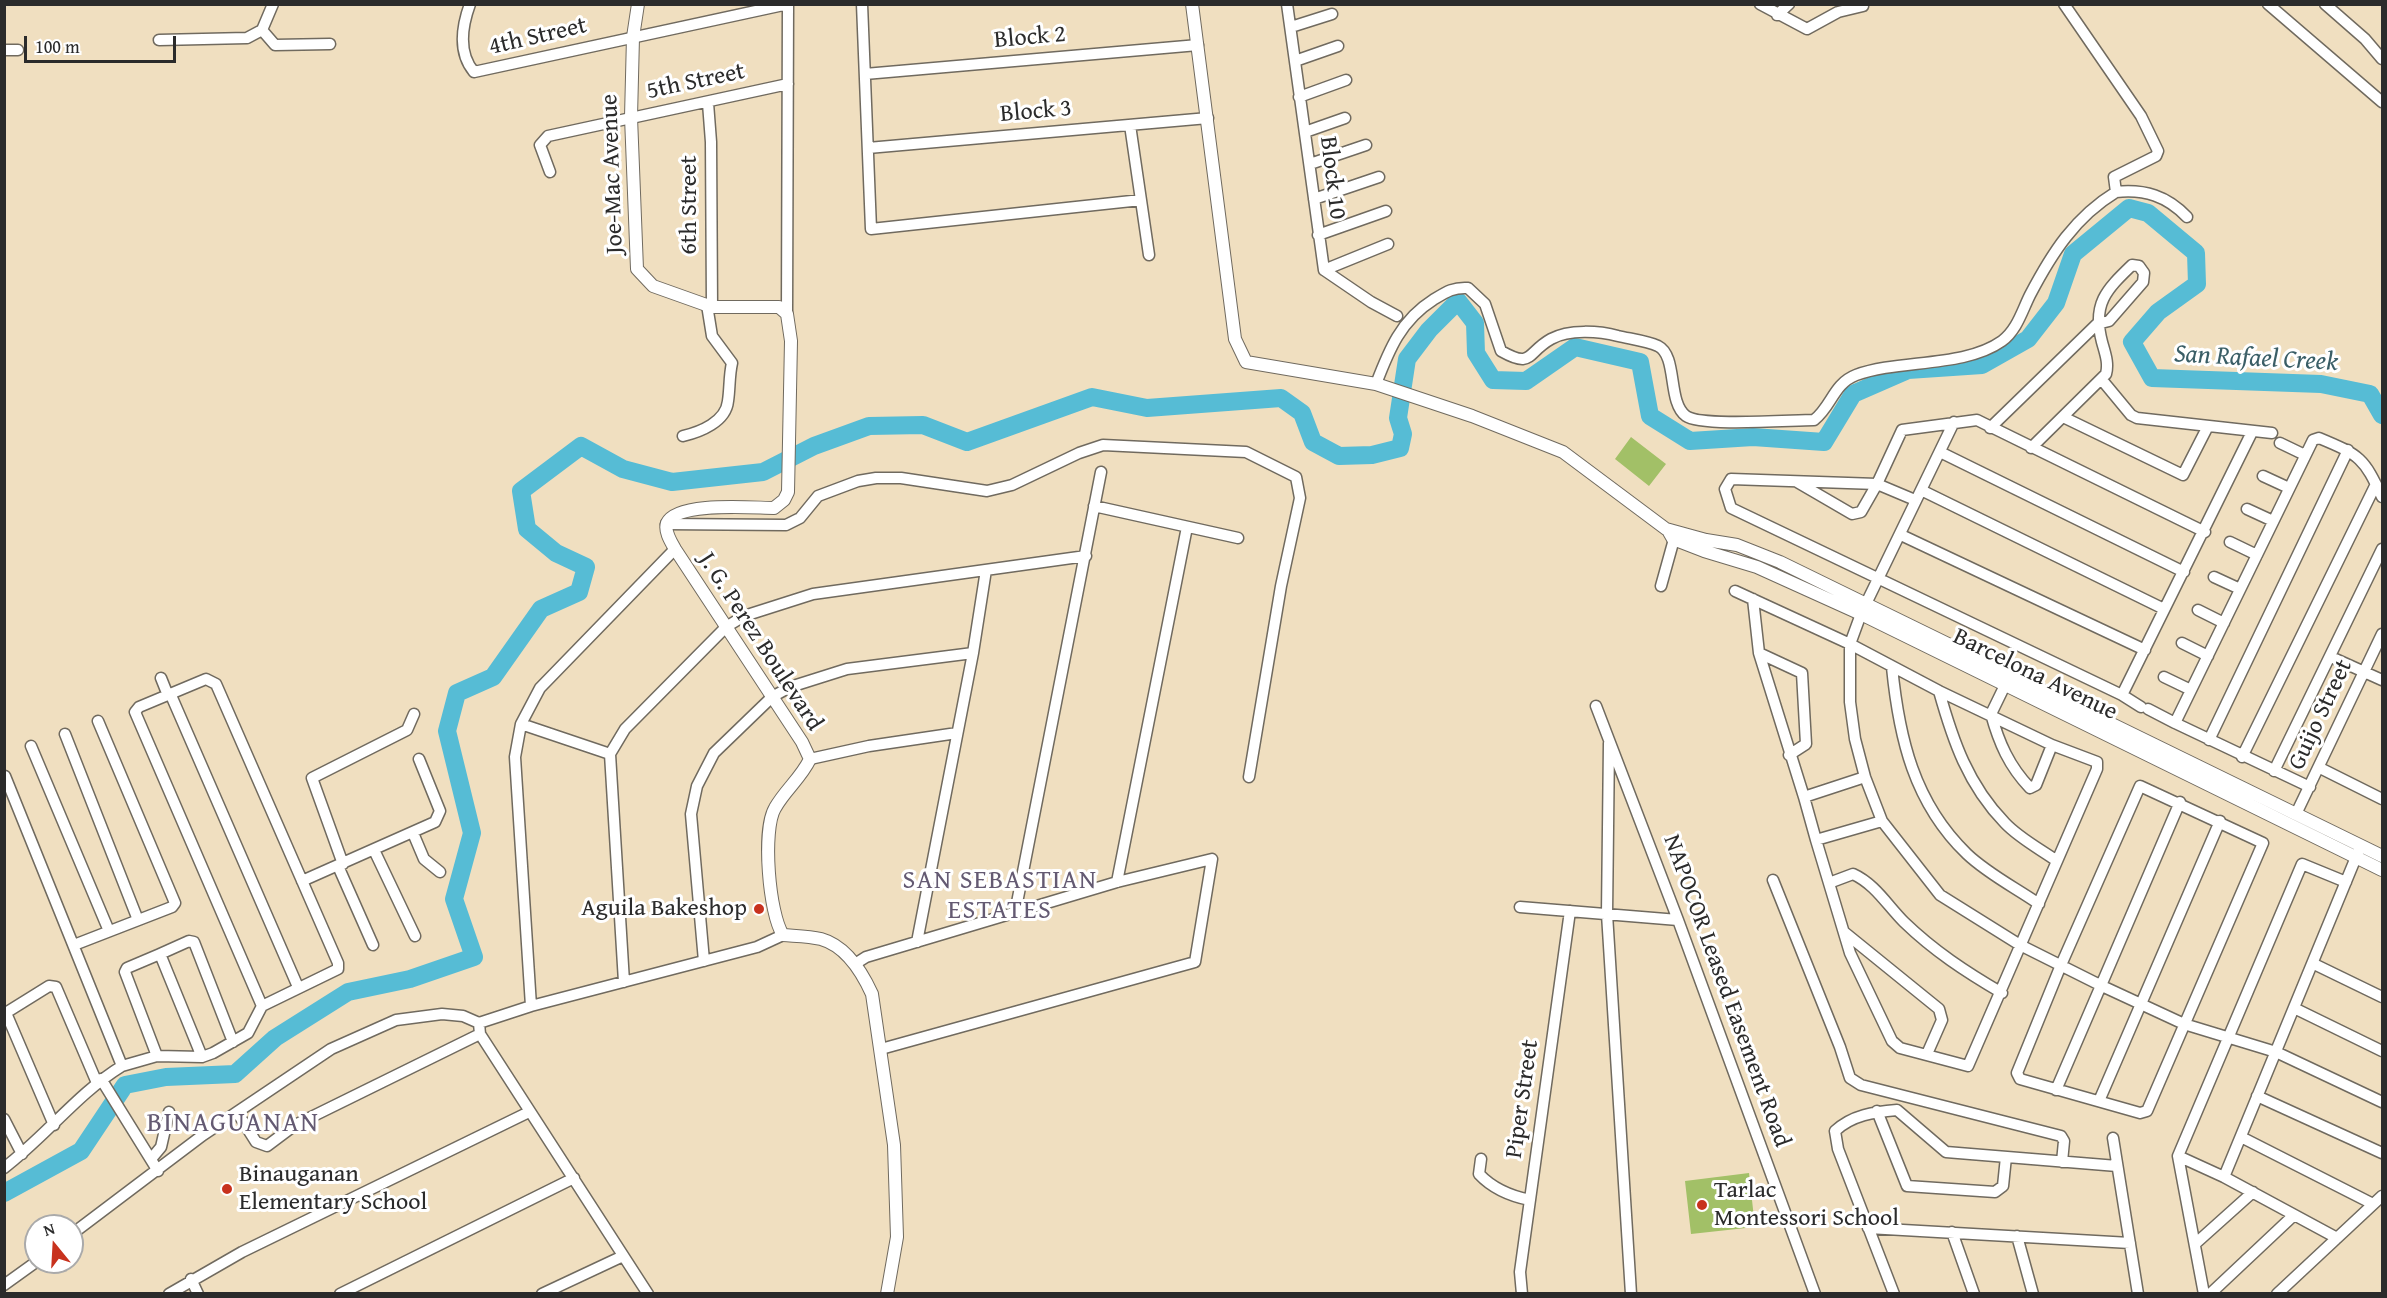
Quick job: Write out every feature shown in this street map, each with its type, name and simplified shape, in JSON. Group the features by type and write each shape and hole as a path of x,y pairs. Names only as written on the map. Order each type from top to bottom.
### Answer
{"street":[{"path":"159,40 247,38 261,30 273,4"},
{"name":"4th Street","path":"470,4 464,21 462,43 474,72 788,4"},
{"name":"Joe-Mac Avenue","path":"638,4 633,38 631,117 637,269 653,286 710,306 779,308 787,314"},
{"path":"666,524 672,517 690,510 774,508 784,500 788,492 791,341 787,314 788,4"},
{"path":"862,4 871,229 1141,200"},
{"path":"1192,4 1208,118"},
{"name":"Block 10","path":"1287,4 1324,270"},
{"path":"1760,4 1777,15 1808,29 1838,12 1863,6"},
{"path":"1777,15 1789,4"},
{"path":"2064,4 2141,116 2158,151 2156,156 2114,177 2116,192"},
{"path":"2268,4 2382,102"},
{"path":"2325,4 2365,39 2382,59"},
{"path":"1291,27 1332,14"},
{"path":"261,30 275,45 330,44"},
{"name":"Block 2","path":"866,74 1198,45"},
{"path":"1295,61 1338,46"},
{"path":"4,50 18,50"},
{"path":"1299,97 1346,80"},
{"name":"5th Street","path":"550,172 540,145 548,136 788,84"},
{"name":"6th Street","path":"682,436 701,431 718,419 728,403 732,363 712,336 710,306 711,153 708,103"},
{"name":"Block 3","path":"868,148 1208,118"},
{"name":"Barcelona Avenue","path":"1208,118 1235,339 1246,362 1379,385 1472,416 1563,452 1672,533 1705,546 1737,545 2359,851 2382,856"},
{"path":"1305,132 1345,118"},
{"path":"1130,125 1149,255"},
{"path":"1310,164 1366,146"},
{"path":"1314,199 1379,177"},
{"path":"1379,385 1393,340 1415,311 1453,287 1468,288 1485,304 1501,351 1517,360 1529,358 1551,339 1569,333 1611,334 1659,346 1666,354 1681,411 1688,418 1738,422 1814,420 1822,413 1838,384 1857,375 1974,354 2001,342 2014,328 2061,242 2091,207 2116,192 2132,190 2160,196 2174,204 2187,217"},
{"path":"1318,235 1386,211"},
{"path":"1324,270 1388,244"},
{"path":"1990,428 2097,324 2109,321 2143,282 2144,273 2139,266 2132,265 2108,288 2098,313 2097,324 2108,368 2102,380 2031,448"},
{"path":"1324,270 1371,302 1397,316"},
{"path":"2102,380 2131,416 2207,428 2272,433"},
{"path":"2063,417 2183,475 2207,428"},
{"path":"1796,481 1852,514 1861,512 1902,430 1977,420 2205,532"},
{"path":"1954,422 1864,608 1850,644 1850,702 1855,739 1865,777 1882,821 1948,902 2020,945 2184,1024 2276,1052 2382,1102"},
{"path":"2122,695 2205,532 2252,432"},
{"path":"2175,723 2305,455 2316,439 2348,450 2368,467 2382,497"},
{"path":"2280,443 2305,455"},
{"path":"666,524 786,525 800,518 818,496 876,477 901,478 987,491 1012,485 1079,453 1104,445 1246,452 1296,477 1300,498 1281,586 1249,777"},
{"path":"2209,740 2348,450"},
{"path":"1940,452 2184,572"},
{"path":"1015,912 1101,472"},
{"path":"2263,476 2289,488"},
{"path":"1915,500 1877,484 1731,478 1725,489 1731,508 2310,787"},
{"path":"2242,756 2376,483"},
{"path":"1921,490 2164,609"},
{"path":"1094,506 1238,538"},
{"path":"2247,509 2273,521"},
{"name":"J. G. Perez Boulevard","path":"666,524 675,549 802,742 810,759 802,775 774,809 770,826 769,850 775,918 783,934"},
{"path":"1116,882 1187,527"},
{"path":"1661,586 1672,533"},
{"path":"1901,535 2145,650"},
{"path":"2230,542 2257,555"},
{"path":"531,1006 516,757 521,724 540,688 675,549"},
{"path":"2274,771 2382,549"},
{"path":"624,982 610,754 625,729 726,627 744,616 813,594 1086,556"},
{"path":"917,942 973,653 986,570"},
{"path":"2214,577 2240,589"},
{"path":"1735,591 1754,599 1850,644 1939,692 1991,714 2052,746 2097,762 2098,766 2020,945 2002,993 1968,1066 1900,1048 1886,1032 1850,953 1815,840 1759,653 1754,599"},
{"path":"2198,610 2224,623"},
{"name":"Guijo Street","path":"2296,814 2320,768 2382,634"},
{"path":"2182,643 2208,656"},
{"path":"704,960 691,814 697,786 714,753 771,697 790,687 847,669 973,653"},
{"path":"1759,653 1796,668 1802,673 1806,744 1790,755"},
{"path":"2331,657 2382,680"},
{"path":"1892,667 1897,720 1905,749 1929,806 1966,853 2039,904"},
{"path":"2164,677 2191,690"},
{"path":"161,678 167,693 170,693 298,987"},
{"path":"4,1168 123,1066 157,1056 202,1057 233,1042 254,1025 262,1006 338,969 338,963 216,684 206,679 139,707 135,712 262,1006"},
{"path":"2008,679 1991,714 2000,745 2015,772 2030,788 2036,785 2052,746"},
{"name":"Barcelona Avenue","path":"2008,679 2296,814 2359,851 2382,870"},
{"path":"1939,692 1956,748 1984,799 2006,824 2057,861"},
{"name":"NAPOCOR Leased Easement Road","path":"1596,706 1678,920 1815,1293"},
{"path":"374,945 340,865 312,778 407,730 414,714"},
{"path":"74,945 172,908 175,903 98,721"},
{"path":"521,724 610,754"},
{"path":"810,759 869,746 957,733"},
{"path":"65,734 138,920"},
{"path":"1609,736 1607,914 1631,1293"},
{"path":"31,746 109,932"},
{"path":"302,880 435,822 440,811 419,759"},
{"path":"2320,768 2382,799"},
{"path":"5,776 123,1066"},
{"path":"1804,797 1865,777"},
{"path":"2145,786 2220,821 2263,843 2147,1111 2140,1113 2020,1079 2017,1073 2137,788 2145,786"},
{"path":"2056,1090 2180,802"},
{"path":"1815,840 1882,821"},
{"path":"2099,1101 2143,1004 2220,821"},
{"path":"413,833 424,859 440,872"},
{"path":"374,850 415,936"},
{"path":"2224,1177 2359,851"},
{"path":"855,964 866,957 1116,882 1212,859 1195,962 881,1049"},
{"path":"2204,1293 2178,1156 2302,864 2346,882"},
{"path":"1829,884 1853,874 1866,880 1904,922 1953,965 2002,993"},
{"path":"1773,880 1840,1047 1850,1078 1861,1085 2061,1136 2064,1141 2062,1162"},
{"path":"1520,907 1678,920"},
{"name":"Piper Street","path":"1522,1293 1520,1272 1570,911"},
{"path":"1844,932 1939,1010 1942,1020 1927,1054"},
{"path":"237,1112 256,1142 267,1146 295,1125 480,1028 531,1006 757,947 783,934 823,939 855,964 872,994 894,1145 897,1237 887,1293"},
{"path":"157,1056 125,972 127,968 189,941 195,942 233,1042"},
{"path":"160,954 202,1057"},
{"path":"2314,964 2382,997"},
{"path":"54,1125 5,1013 49,987 56,987 102,1084 120,1108 158,1171"},
{"path":"2294,1008 2382,1051"},
{"path":"84,1225 237,1112 331,1049 396,1020 442,1014 463,1016 480,1028 529,1112 648,1293"},
{"path":"1897,1110 1898,1094"},
{"path":"2258,1096 2382,1153"},
{"path":"1894,1293 1838,1149 1835,1131 1845,1121 1877,1111 1897,1110 1946,1152 2117,1166"},
{"path":"1877,1111 1907,1186 1995,1192 2003,1186 2006,1157"},
{"path":"151,1159 161,1147 169,1112"},
{"path":"169,1293 242,1252 529,1112"},
{"path":"4,1119 22,1154"},
{"path":"2241,1137 2373,1204"},
{"path":"2113,1138 2138,1293"},
{"path":"2178,1156 2224,1177 2337,1238"},
{"path":"1482,1159 1479,1174 1486,1182 1512,1196 1530,1200"},
{"path":"340,1293 574,1178"},
{"path":"2195,1244 2253,1192"},
{"path":"2277,1293 2382,1196"},
{"path":"2210,1293 2294,1215"},
{"path":"1868,1228 2130,1243"},
{"path":"1952,1232 1974,1293"},
{"path":"2017,1236 2034,1293"},
{"path":"542,1293 623,1256"},
{"path":"4,1285 24,1271"},
{"path":"191,1279 198,1293"}],"green space":[{"path":"1631,437 1666,464 1649,486 1615,459"},
{"path":"1749,1173 1755,1227 1691,1234 1685,1181"}],"waterway":[{"name":"San Rafael Creek","path":"4,1193 81,1151 125,1085 166,1077 235,1074 275,1038 348,992 410,979 474,957 454,899 472,833 447,731 457,693 493,677 541,609 579,592 586,567 556,553 527,529 521,491 581,446 623,469 672,482 763,472 814,446 869,426 923,425 967,442 1092,397 1147,408 1281,398 1302,413 1313,442 1339,456 1372,455 1400,448 1403,434 1398,418 1407,359 1429,330 1458,301 1475,323 1476,353 1493,380 1526,381 1575,347 1640,362 1650,416 1690,441 1753,437 1824,442 1853,394 1908,370 1982,365 2028,339 2056,303 2073,254 2129,208 2148,213 2196,253 2197,284 2158,312 2132,342 2152,378 2321,384 2370,394 2382,415"}],"place":[{"name":"Aguila Bakeshop","path":"759,909"},
{"name":"Binauganan Elementary School","path":"227,1189"},
{"name":"Tarlac Montessori School","path":"1702,1205"}],"district":[{"name":"SAN SEBASTIAN ESTATES","path":"1000,896"},
{"name":"BINAGUANAN","path":"233,1124"}]}
